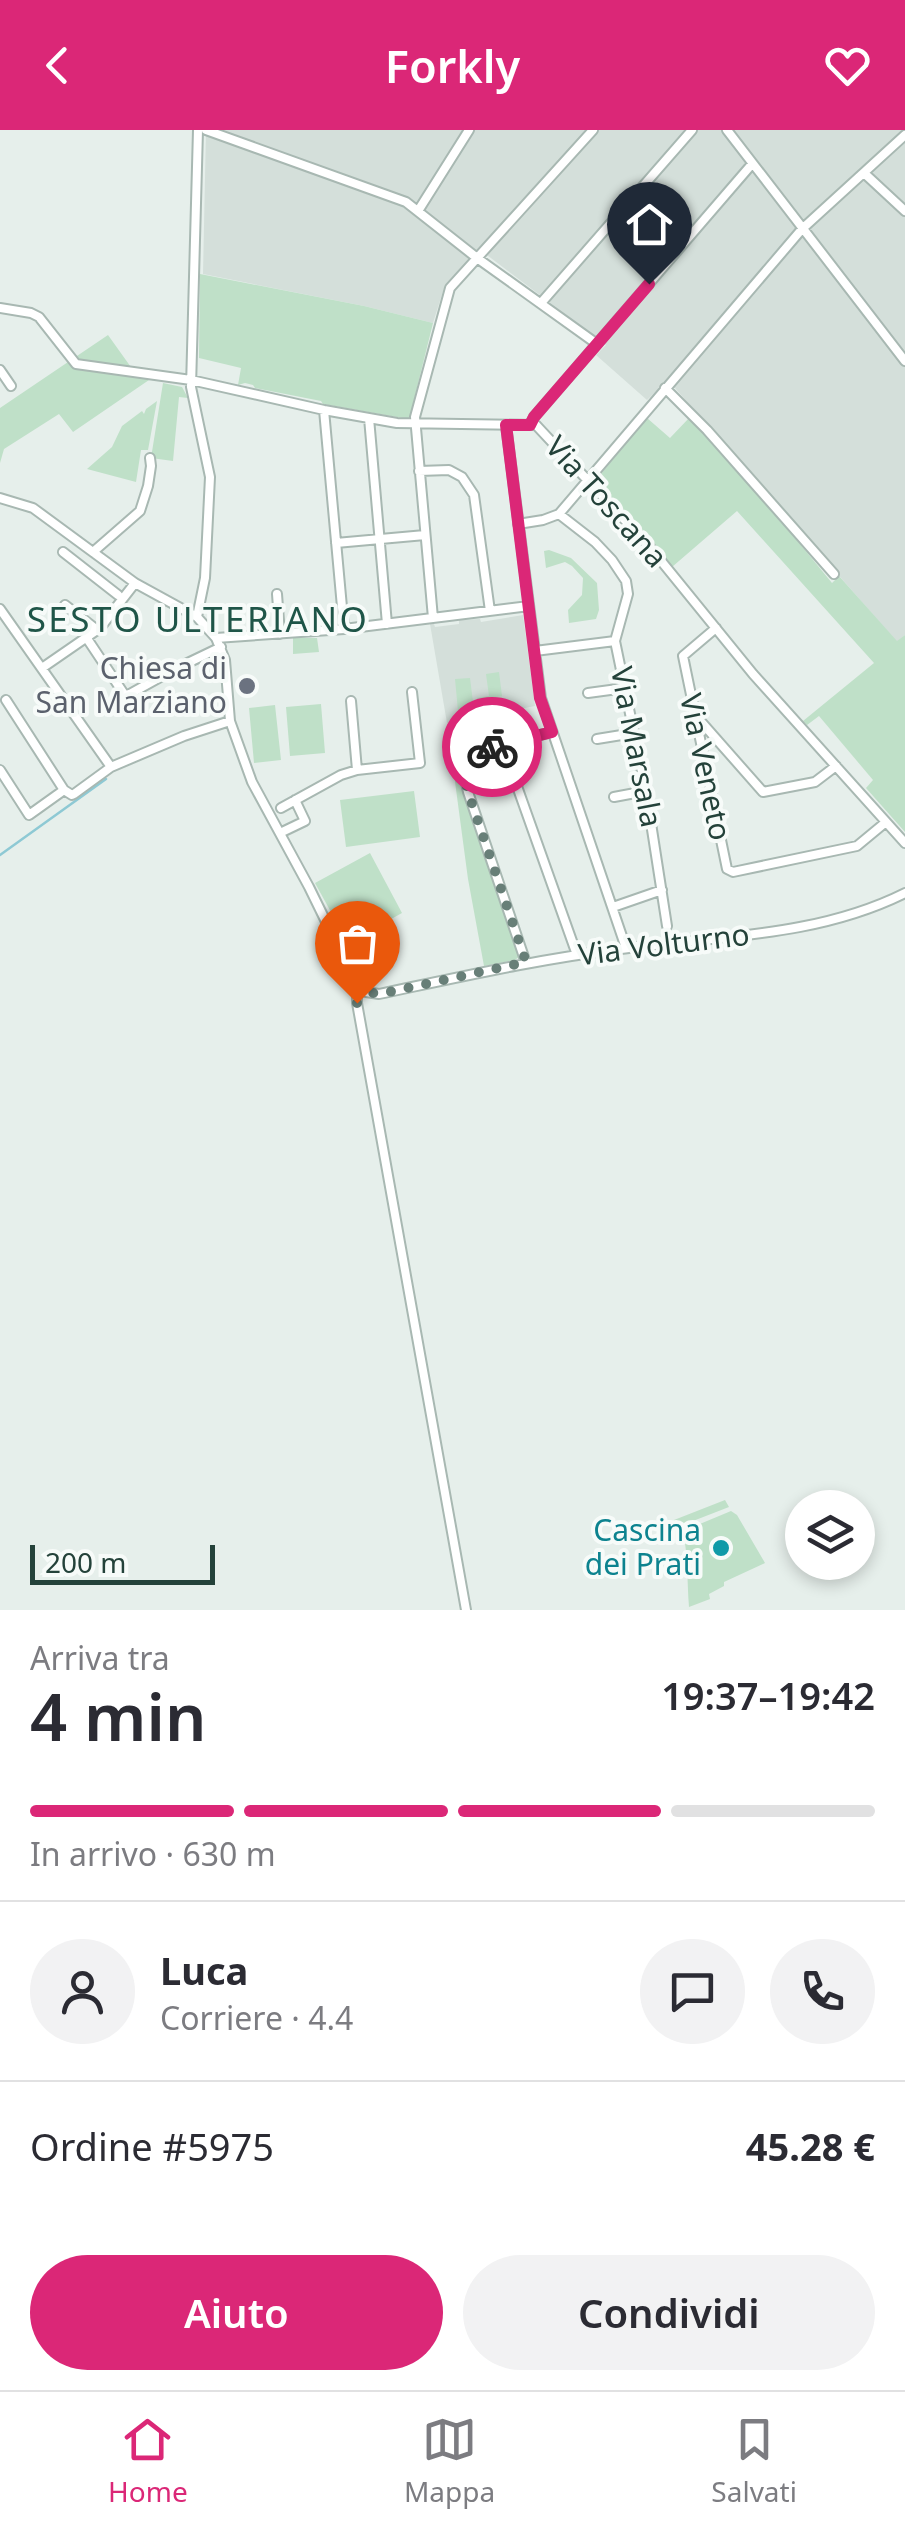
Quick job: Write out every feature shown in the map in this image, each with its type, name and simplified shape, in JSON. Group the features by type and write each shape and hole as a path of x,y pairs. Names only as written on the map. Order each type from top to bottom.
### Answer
{"street":[{"path":"197,617 205,578 210,476 191,386 198,130"},
{"path":"206,130 406,202 597,344"},
{"path":"418,210 469,130"},
{"path":"433,618 414,417 450,288 593,130"},
{"path":"541,303 692,130"},
{"path":"726,130 905,361"},
{"path":"518,524 559,514 802,229 905,135"},
{"path":"530,425 752,164"},
{"path":"864,173 905,211"},
{"name":"Via Toscana","path":"0,308 39,317 76,364 192,380 369,418 415,424 536,425 649,546 905,843"},
{"path":"0,370 11,386"},
{"path":"665,388 834,574"},
{"path":"324,410 344,629"},
{"path":"369,418 387,624"},
{"path":"506,425 540,698 626,948"},
{"path":"90,573 97,555 143,506 152,466 150,458"},
{"path":"419,472 449,470 462,477 474,495 490,611"},
{"path":"0,498 33,508 135,583 197,617 222,647 230,722 252,782 358,985 357,1003 466,1610"},
{"name":"Via Marsala","path":"559,514 595,542 626,581 628,594 615,641 646,791 667,926"},
{"path":"336,543 425,535"},
{"path":"63,552 118,594"},
{"path":"42,668 97,630 135,583"},
{"path":"277,594 280,634"},
{"path":"65,605 97,630"},
{"path":"216,638 344,629 529,606"},
{"path":"0,609 111,766"},
{"name":"Via Veneto","path":"716,628 682,656 726,869 729,872 857,846 886,822"},
{"path":"86,638 128,695 222,647"},
{"path":"534,651 615,641"},
{"path":"588,694 624,688"},
{"path":"281,808 340,775 420,763 412,692"},
{"path":"6,700 68,793"},
{"path":"351,701 357,770"},
{"path":"694,714 763,792 814,782 836,766"},
{"path":"0,770 28,814 111,766 230,722"},
{"path":"526,962 468,792 460,755 552,732"},
{"path":"596,739 634,732"},
{"path":"502,744 577,954"},
{"path":"614,796 646,791"},
{"path":"280,833 305,821 295,800"},
{"path":"613,908 662,890"},
{"name":"Via Volturno","path":"358,985 366,992 380,994 526,962 817,924 863,912 905,892"}],"shaded area":[{"path":"206,130 905,130 905,635 897,642 668,380 647,400 596,355 606,345 479,249 445,285 433,323 203,274"},
{"path":"523,615 535,706 447,723 430,624 435,627 459,624 459,620 481,622"}],"green space":[{"path":"200,274 433,323 408,419 323,404 245,383 238,385 241,368 199,358"},
{"path":"108,335 133,370 149,380 73,432 59,414 4,449 0,463 0,408"},
{"path":"163,383 182,387 188,398 179,397 173,461 151,458"},
{"path":"157,401 148,450 141,450 136,482 87,469 112,447 122,426 142,411 144,414"},
{"path":"647,418 670,438 689,418 759,494 832,583 839,576 897,641 905,635 905,832 866,788 873,780 819,716 807,725 803,721 874,663 737,511 672,567 596,480"},
{"path":"544,551 571,558 597,583 596,619 569,623 568,610 582,595 583,578 565,562 546,568"},
{"path":"293,638 317,638 319,652 293,654"},
{"path":"499,672 502,696 496,697 497,706 478,708 477,698 489,696 486,674"},
{"path":"470,678 474,710 458,711 455,679"},
{"path":"321,704 325,753 290,756 286,707"},
{"path":"275,705 281,760 254,763 249,708"},
{"path":"451,752 456,752 464,791 521,955 515,960 484,966"},
{"path":"414,791 420,837 346,847 340,800"},
{"path":"370,853 402,913 348,943 315,883"},
{"path":"725,1500 729,1507 675,1528 674,1520"},
{"path":"731,1511 765,1563 724,1582 724,1586 709,1594 710,1599 689,1607 683,1531"}],"waterway":[{"path":"0,855 106,779"}],"way so far":[{"path":"357,1003 358,985 366,992 380,994 526,962 468,792 460,755 492,747"}],"place":[{"name":"Chiesa di San Marziano","path":"247,686"},
{"name":"Cascina dei Prati","path":"721,1548"}],"district":[{"name":"SESTO ULTERIANO","path":"198,620"}],"route":[{"path":"492,747 552,732 540,698 506,425 530,425 649,284"}]}
